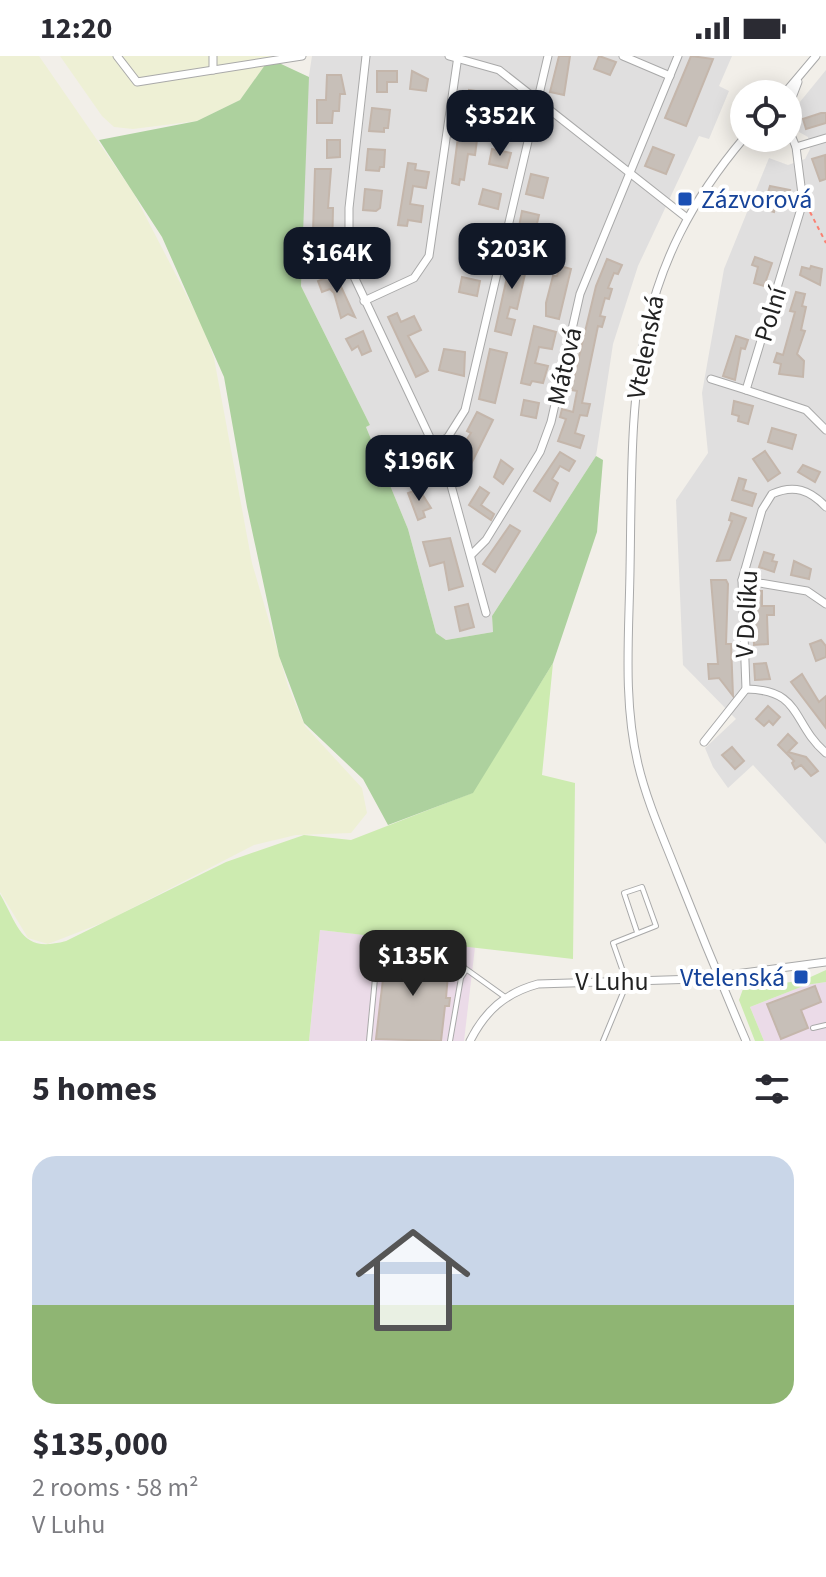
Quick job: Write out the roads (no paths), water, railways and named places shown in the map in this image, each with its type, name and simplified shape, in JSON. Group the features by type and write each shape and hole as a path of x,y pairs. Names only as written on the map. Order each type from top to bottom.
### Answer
{"street":[{"path":"117,56 137,82 302,56"},
{"path":"213,56 213,70"},
{"path":"366,56 346,243 349,266 449,478 486,613"},
{"path":"449,56 458,56 499,70 687,218"},
{"path":"364,301 414,278 429,256 458,56"},
{"path":"433,447 448,437 465,410 548,56"},
{"path":"623,56 670,76"},
{"name":"Mátová","path":"471,555 486,540 540,452 551,422 580,294 631,174 634,155 678,56"},
{"path":"796,80 816,56"},
{"path":"798,80 800,76"},
{"path":"802,145 826,138"},
{"name":"Vtelenská","path":"734,152 687,218 653,296 637,368 628,687 633,740 643,783 746,1041"},
{"name":"Polní","path":"746,390 803,202 797,152"},
{"path":"711,379 806,410 826,430"},
{"name":"V Dolíku","path":"826,507 816,496 796,488 772,494 762,510 742,580 746,689 771,689 787,700 826,753"},
{"path":"742,580 807,591 826,604"},
{"path":"704,742 746,689"},
{"name":"V Luhu","path":"505,997 549,982 627,983 719,976 826,962"},
{"path":"470,1041 490,1010 505,997"}],"lane":[{"path":"603,1041 627,983 613,943 656,926 642,887 624,893 637,932"},
{"path":"369,1041 378,947 445,954 505,997"},
{"path":"450,1041 461,978 466,970"},
{"path":"813,1028 826,1025"}],"place":[{"name":"Zázvorová","path":"685,199"},
{"name":"Vtelenská","path":"801,977"}]}
